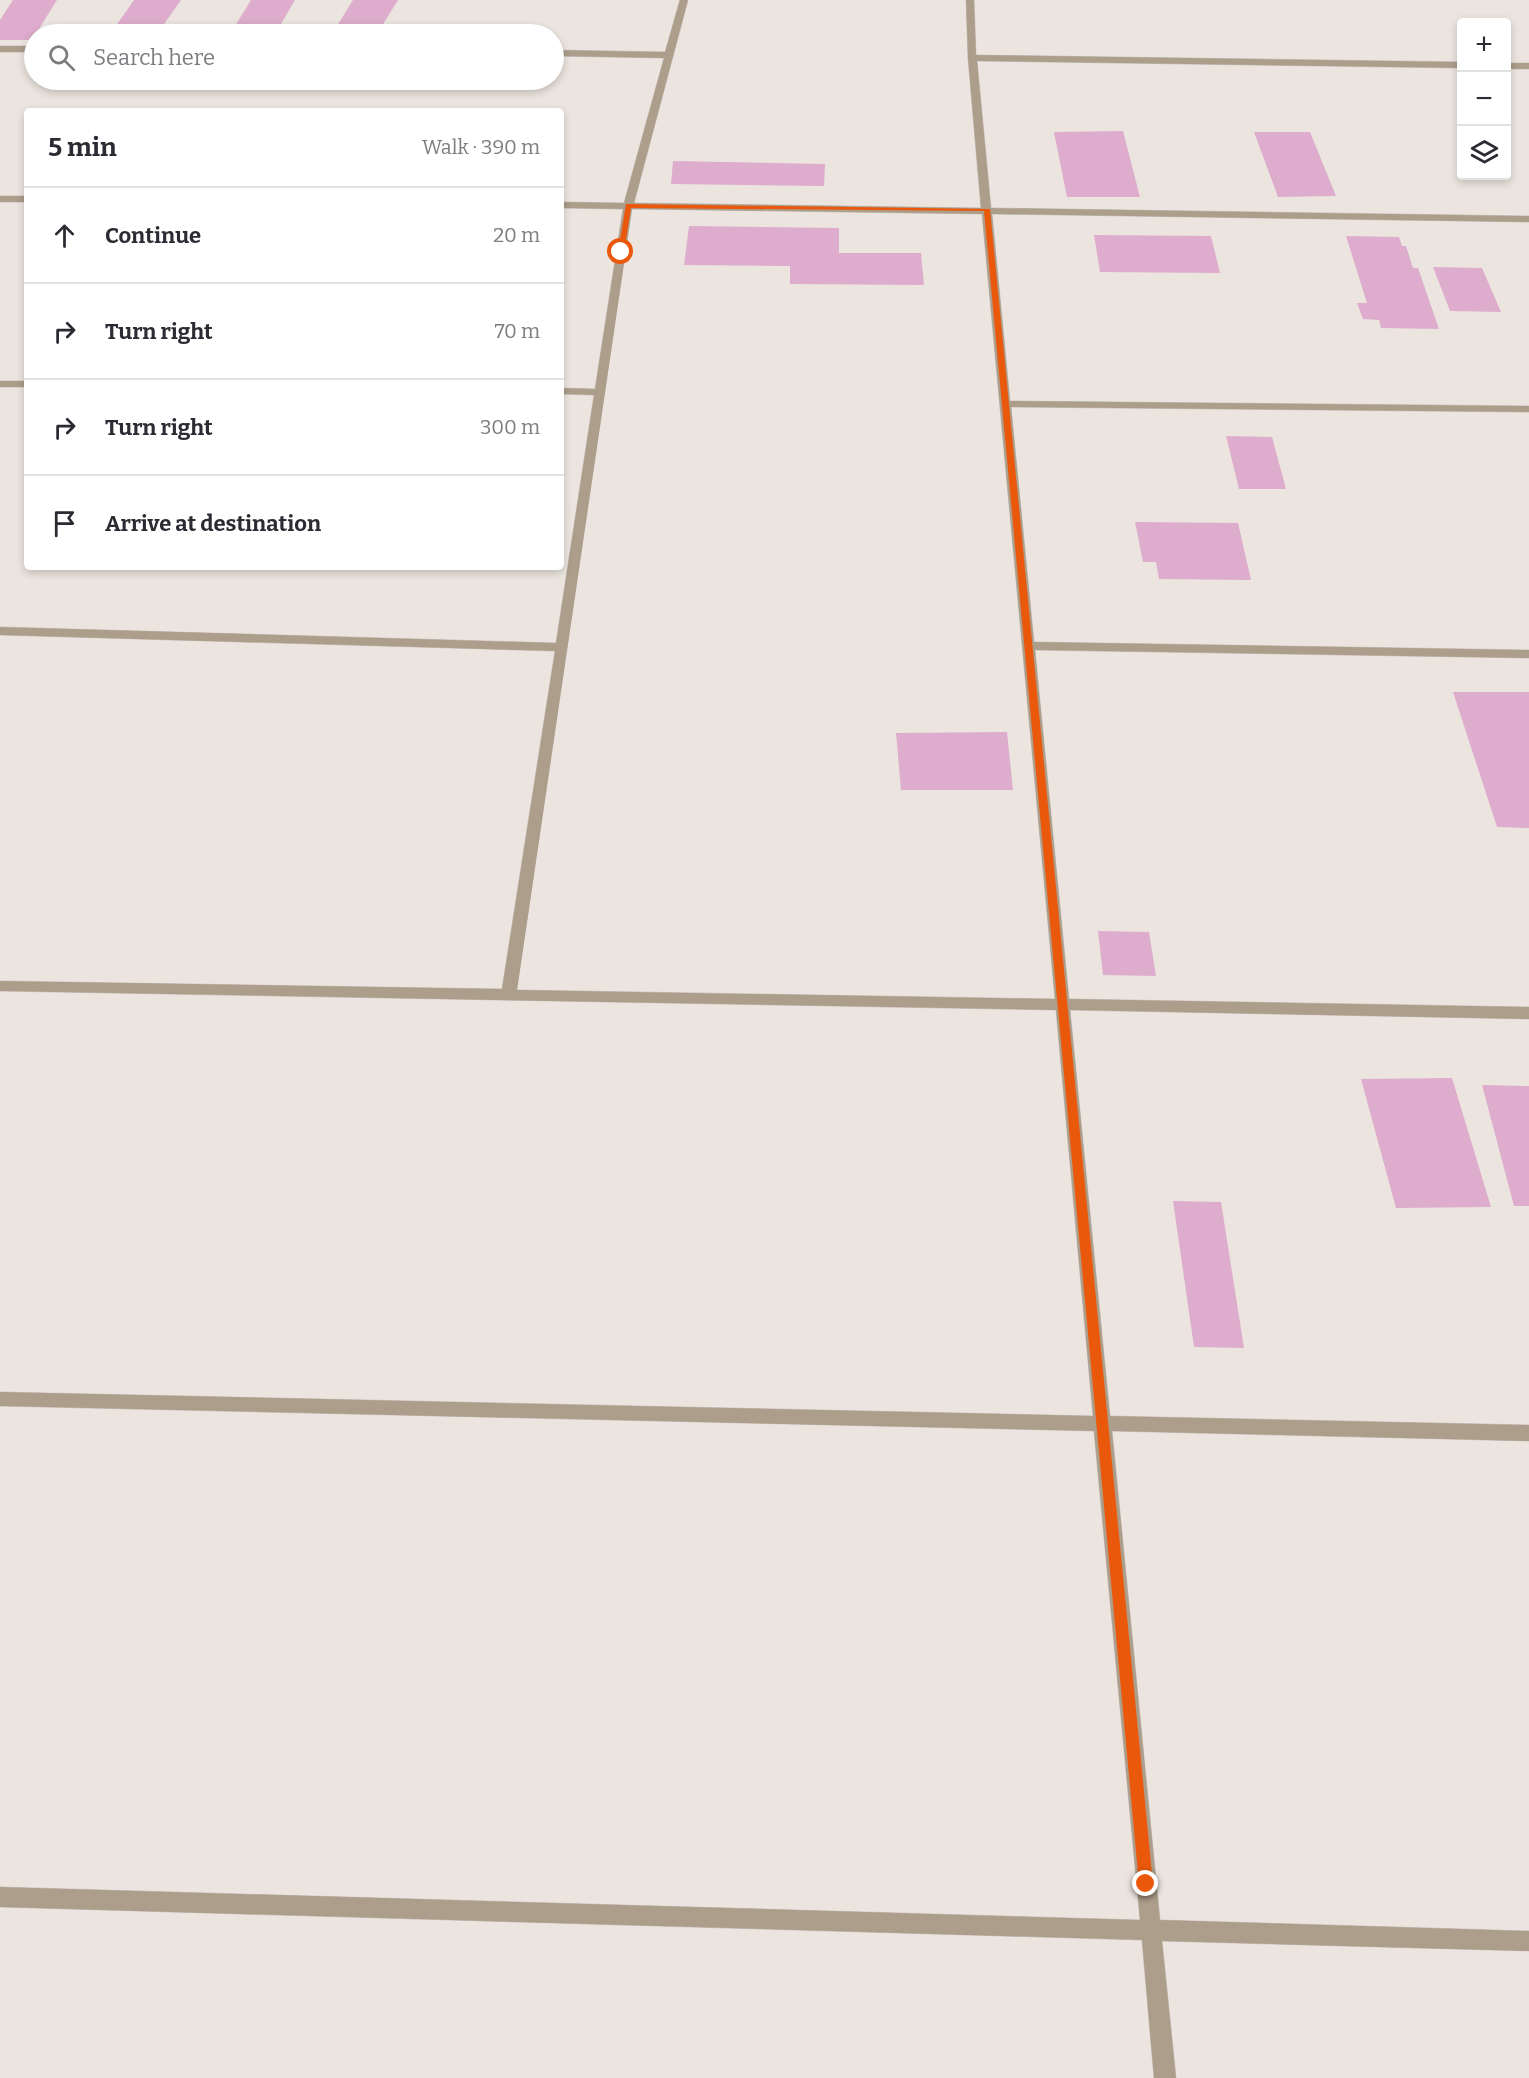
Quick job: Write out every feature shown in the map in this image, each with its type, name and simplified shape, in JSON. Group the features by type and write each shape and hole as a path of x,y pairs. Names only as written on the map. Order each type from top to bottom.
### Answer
{"street":[{"path":"509,995 628,206 684,0"},
{"path":"970,0 972,58 1165,2078"},
{"path":"0,49 24,49"},
{"path":"564,53 669,55"},
{"path":"972,58 1457,65"},
{"path":"1511,66 1529,66"},
{"path":"0,199 24,199"},
{"path":"564,205 987,209 1529,219"},
{"path":"0,384 24,384"},
{"path":"564,391 600,392"},
{"path":"1005,404 1529,409"},
{"path":"0,631 562,647"},
{"path":"1028,646 1529,654"},
{"path":"0,986 1529,1012"},
{"path":"0,1399 1529,1434"},
{"path":"0,1898 1529,1941"}],"building":[{"path":"13,0 57,0 42,24 24,24 24,40 0,40 0,20"},
{"path":"134,0 181,0 164,24 117,24"},
{"path":"251,0 295,0 281,24 236,24"},
{"path":"353,0 398,0 383,24 338,24"},
{"path":"1123,131 1140,197 1067,197 1054,132"},
{"path":"1254,132 1310,132 1336,196 1278,197"},
{"path":"673,161 825,164 824,186 671,184"},
{"path":"689,226 839,228 839,253 921,253 924,285 790,284 790,266 684,265"},
{"path":"1094,235 1211,236 1220,273 1100,272"},
{"path":"1346,236 1399,237 1402,246 1406,246 1413,268 1418,268 1439,329 1381,328 1379,320 1363,319 1357,303 1367,303"},
{"path":"1433,267 1482,268 1501,312 1450,311"},
{"path":"1226,436 1272,437 1286,489 1239,489"},
{"path":"1135,522 1238,523 1251,580 1159,579 1156,562 1143,562"},
{"path":"1453,692 1529,692 1529,828 1497,827"},
{"path":"1007,732 1013,790 901,790 896,733"},
{"path":"1098,931 1149,932 1156,976 1103,975"},
{"path":"1452,1078 1491,1207 1396,1208 1361,1079"},
{"path":"1482,1085 1529,1086 1529,1206 1514,1206"},
{"path":"1173,1201 1221,1202 1244,1348 1194,1347"}],"route":[{"path":"621,252 628,206 987,209 1146,1884"}]}
